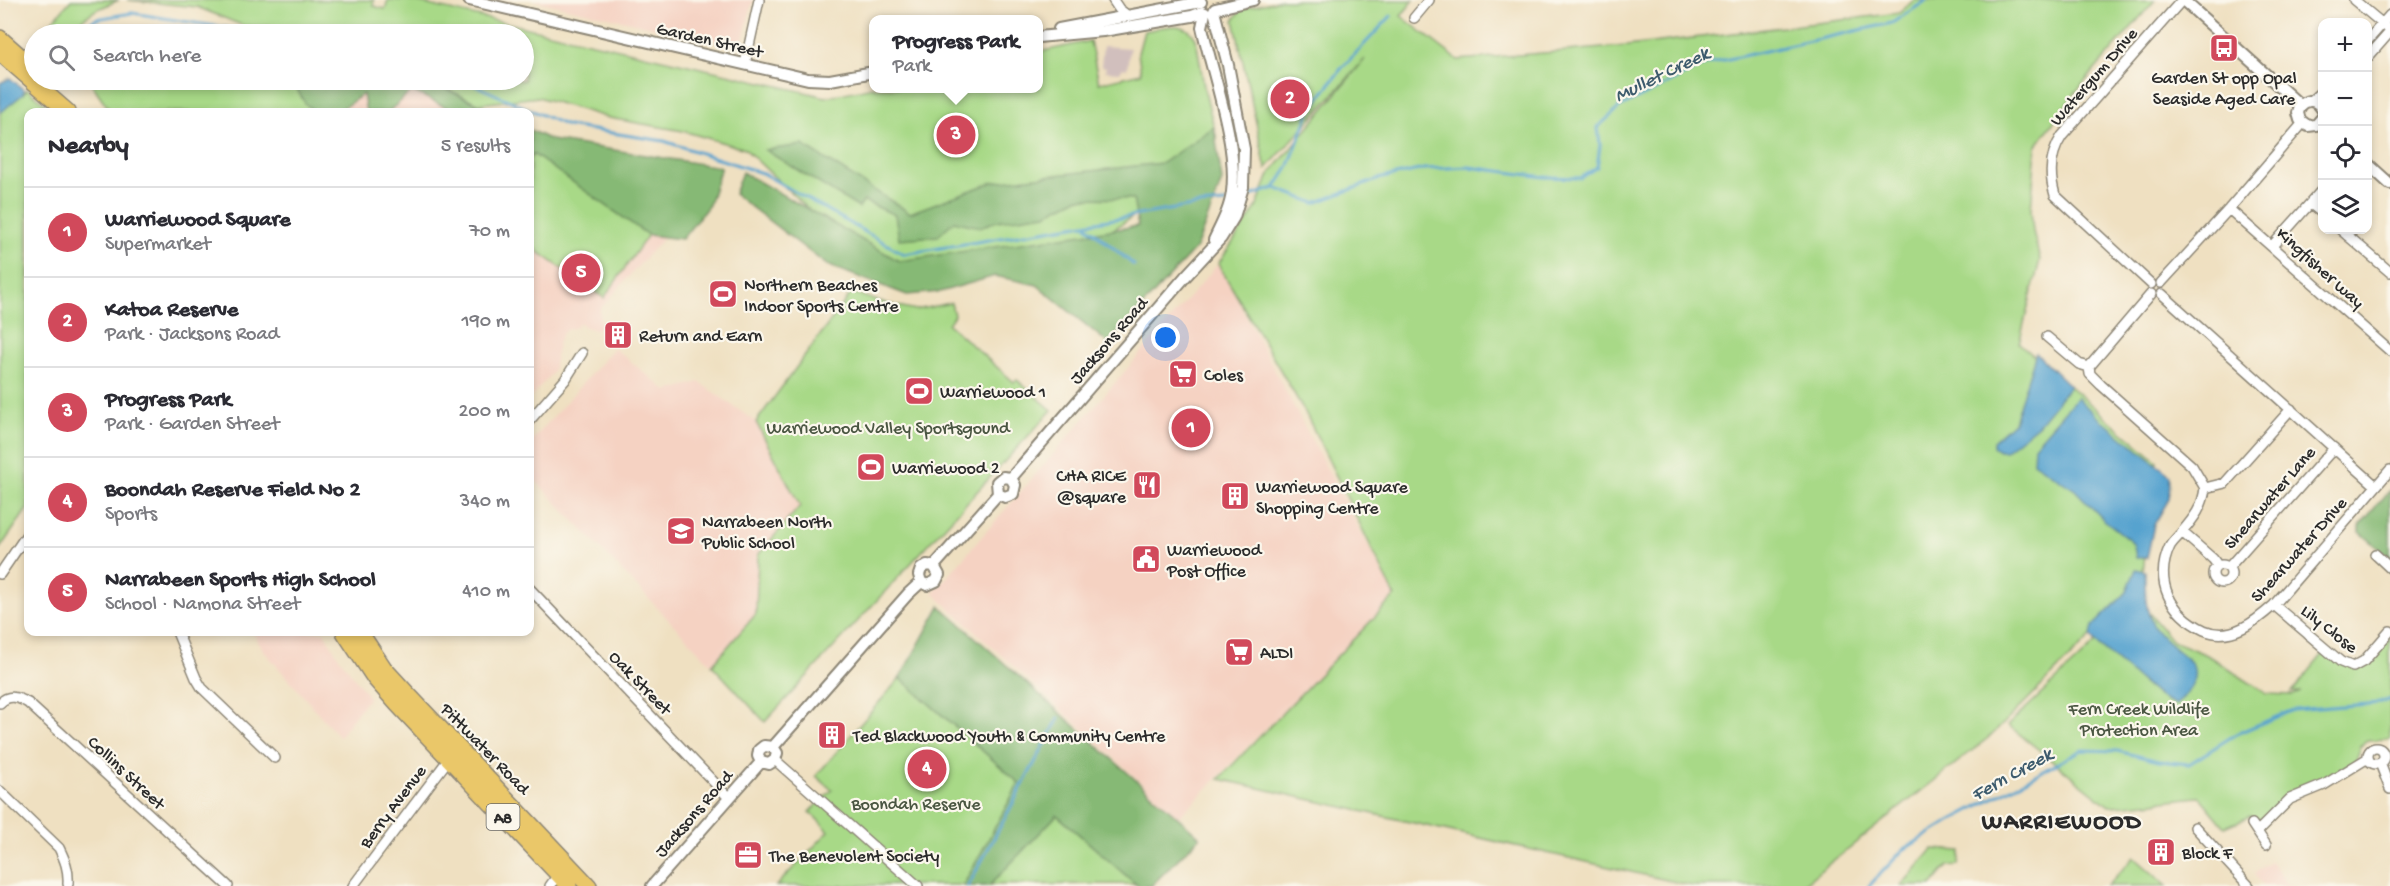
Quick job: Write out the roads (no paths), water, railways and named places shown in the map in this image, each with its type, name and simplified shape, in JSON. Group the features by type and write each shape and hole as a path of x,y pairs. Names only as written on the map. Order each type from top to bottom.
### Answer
{"highway":[{"path":"0,38 18,61"},
{"path":"0,53 24,65"},
{"path":"50,90 65,108"},
{"path":"55,90 76,108"},
{"name":"Pittwater Road","path":"347,636 375,679 589,886"},
{"name":"Pittwater Road","path":"363,636 384,668 559,882"}],"street":[{"name":"Garden Street","path":"469,0 808,79 830,80 869,73"},
{"path":"745,64 759,0"},
{"path":"1043,36 1103,31 1253,0"},
{"path":"1414,18 1429,0"},
{"path":"2182,0 2306,103 2318,103"},
{"name":"Watergum Drive","path":"2156,284 2055,195 2050,179 2055,147 2062,136 2182,0"},
{"path":"2354,0 2390,31 2372,51"},
{"path":"1114,1 1119,9 1128,16"},
{"path":"1105,21 1114,1"},
{"path":"1043,34 1074,25 1128,16 1206,8"},
{"name":"Jacksons Road","path":"1206,8 1202,27 1231,150 1232,191 1229,217"},
{"name":"Jacksons Road","path":"773,747 908,594 921,582 927,585 936,581 938,572 934,566 998,494 995,486 999,479 1011,478 1209,252 1243,187 1244,149 1228,65 1206,8"},
{"path":"2372,34 2390,15"},
{"path":"2318,93 2306,103 2298,115 2303,123 2312,126 2318,123"},
{"path":"2151,294 2149,289 2229,209 2303,123"},
{"path":"2372,168 2390,184"},
{"path":"2272,246 2318,195"},
{"path":"2311,204 2318,210"},
{"name":"Kingfisher way","path":"2229,209 2390,351"},
{"path":"2346,234 2390,272"},
{"path":"2156,284 2164,288 2162,294"},
{"path":"2151,294 2156,296 2162,294"},
{"path":"2151,294 2089,367 2090,374 2192,466 2205,488 2225,483 2291,410"},
{"path":"2162,294 2376,486"},
{"path":"2047,337 2079,363 2089,367"},
{"path":"534,415 565,380 582,352"},
{"name":"Shearwater Lane","path":"2229,567 2334,448"},
{"name":"Shearwater Drive","path":"2205,488 2202,505 2171,544 2163,576 2166,593 2187,621 2208,632 2220,633 2238,630 2253,623 2274,605 2390,470"},
{"name":"Shearwater Lane","path":"2182,532 2218,566"},
{"path":"0,574 24,539"},
{"path":"2375,554 2390,568"},
{"name":"Shearwater Lane","path":"2218,566 2229,567"},
{"name":"Shearwater Lane","path":"2218,566 2214,576 2220,582 2229,579 2231,573 2229,567"},
{"name":"Oak Street","path":"534,593 728,797"},
{"name":"Lily Close","path":"2274,605 2341,662 2353,667 2364,662 2390,631"},
{"path":"179,636 202,688 275,758"},
{"name":"Collins Street","path":"0,703 13,696 28,703 228,886"},
{"path":"764,746 773,747 777,753 775,760 770,764 761,762 758,756 759,750 764,746"},
{"path":"2374,748 2386,751 2380,763 2372,763 2368,758 2369,752 2374,748"},
{"name":"Berry Avenue","path":"352,886 453,753"},
{"path":"2266,845 2255,827 2290,799 2324,785 2368,758"},
{"path":"775,760 918,886"},
{"name":"Jacksons Road","path":"652,886 761,762"},
{"path":"2380,763 2390,789"},
{"path":"0,791 59,848 65,860 68,884"},
{"path":"2195,827 2249,886"}],"water":[{"path":"10,78 24,90 23,94 0,113 0,83"},
{"path":"2036,353 2070,386 2038,425 2005,451 1999,451 1993,447 1993,441 2014,422"},
{"path":"2077,397 2095,415 2170,475 2169,499 2154,525 2147,558 2136,558 2134,545 2130,540 2103,519 2075,490 2033,462 2034,446"},
{"path":"2136,569 2145,571 2147,604 2153,625 2167,642 2192,663 2194,669 2191,686 2176,705 2158,696 2099,646 2091,636 2093,626 2126,593"}],"waterway":[{"name":"Mullet Creek","path":"1241,199 1275,188 1315,203 1382,178 1424,169 1469,167 1545,177 1580,178 1597,167 1600,145 1598,127 1619,108 1706,64 1892,23 1927,0"},
{"path":"88,24 96,19 132,13 202,24"},
{"path":"1275,188 1288,168 1310,110 1341,69 1391,16"},
{"path":"486,90 526,108"},
{"path":"534,111 567,126 664,141 762,173 904,254 1198,205 1226,203"},
{"path":"1087,226 1134,265"},
{"name":"Fern Creek","path":"1869,886 1903,850 1950,821 2082,750 2117,751 2159,761 2189,764 2236,734 2293,710 2380,703 2390,699"},
{"path":"968,886 1059,718"}],"place":[{"name":"Garden St opp Opal Seaside Aged Care","path":"2224,48"},
{"name":"Katoa Reserve","path":"1290,99"},
{"name":"Progress Park","path":"956,135"},
{"name":"Narrabeen Sports High School","path":"581,273"},
{"name":"Northern Beaches Indoor Sports Centre","path":"723,294"},
{"name":"Return and Earn","path":"618,335"},
{"name":"Coles","path":"1183,374"},
{"name":"Warriewood 1","path":"919,391"},
{"name":"Warriewood Square","path":"1191,428"},
{"name":"Warriewood 2","path":"871,467"},
{"name":"CHA RICE @square","path":"1147,485"},
{"name":"Warriewood Square Shopping Centre","path":"1235,496"},
{"name":"Narrabeen North Public School","path":"681,531"},
{"name":"Warriewood Post Office","path":"1146,559"},
{"name":"ALDI","path":"1239,652"},
{"name":"Ted Blackwood Youth & Community Centre","path":"832,735"},
{"name":"Boondah Reserve Field No 2","path":"927,769"},
{"name":"Block F","path":"2161,852"},
{"name":"The Benevolent Society","path":"748,855"}],"district":[{"name":"WARRIEWOOD","path":"2062,820"}],"park label":[{"name":"Warriewood Valley Sportsgound","path":"888,427"},
{"name":"Fern Creek Wildlife Protection Area","path":"2139,718"},
{"name":"Boondah Reserve","path":"916,803"}]}
